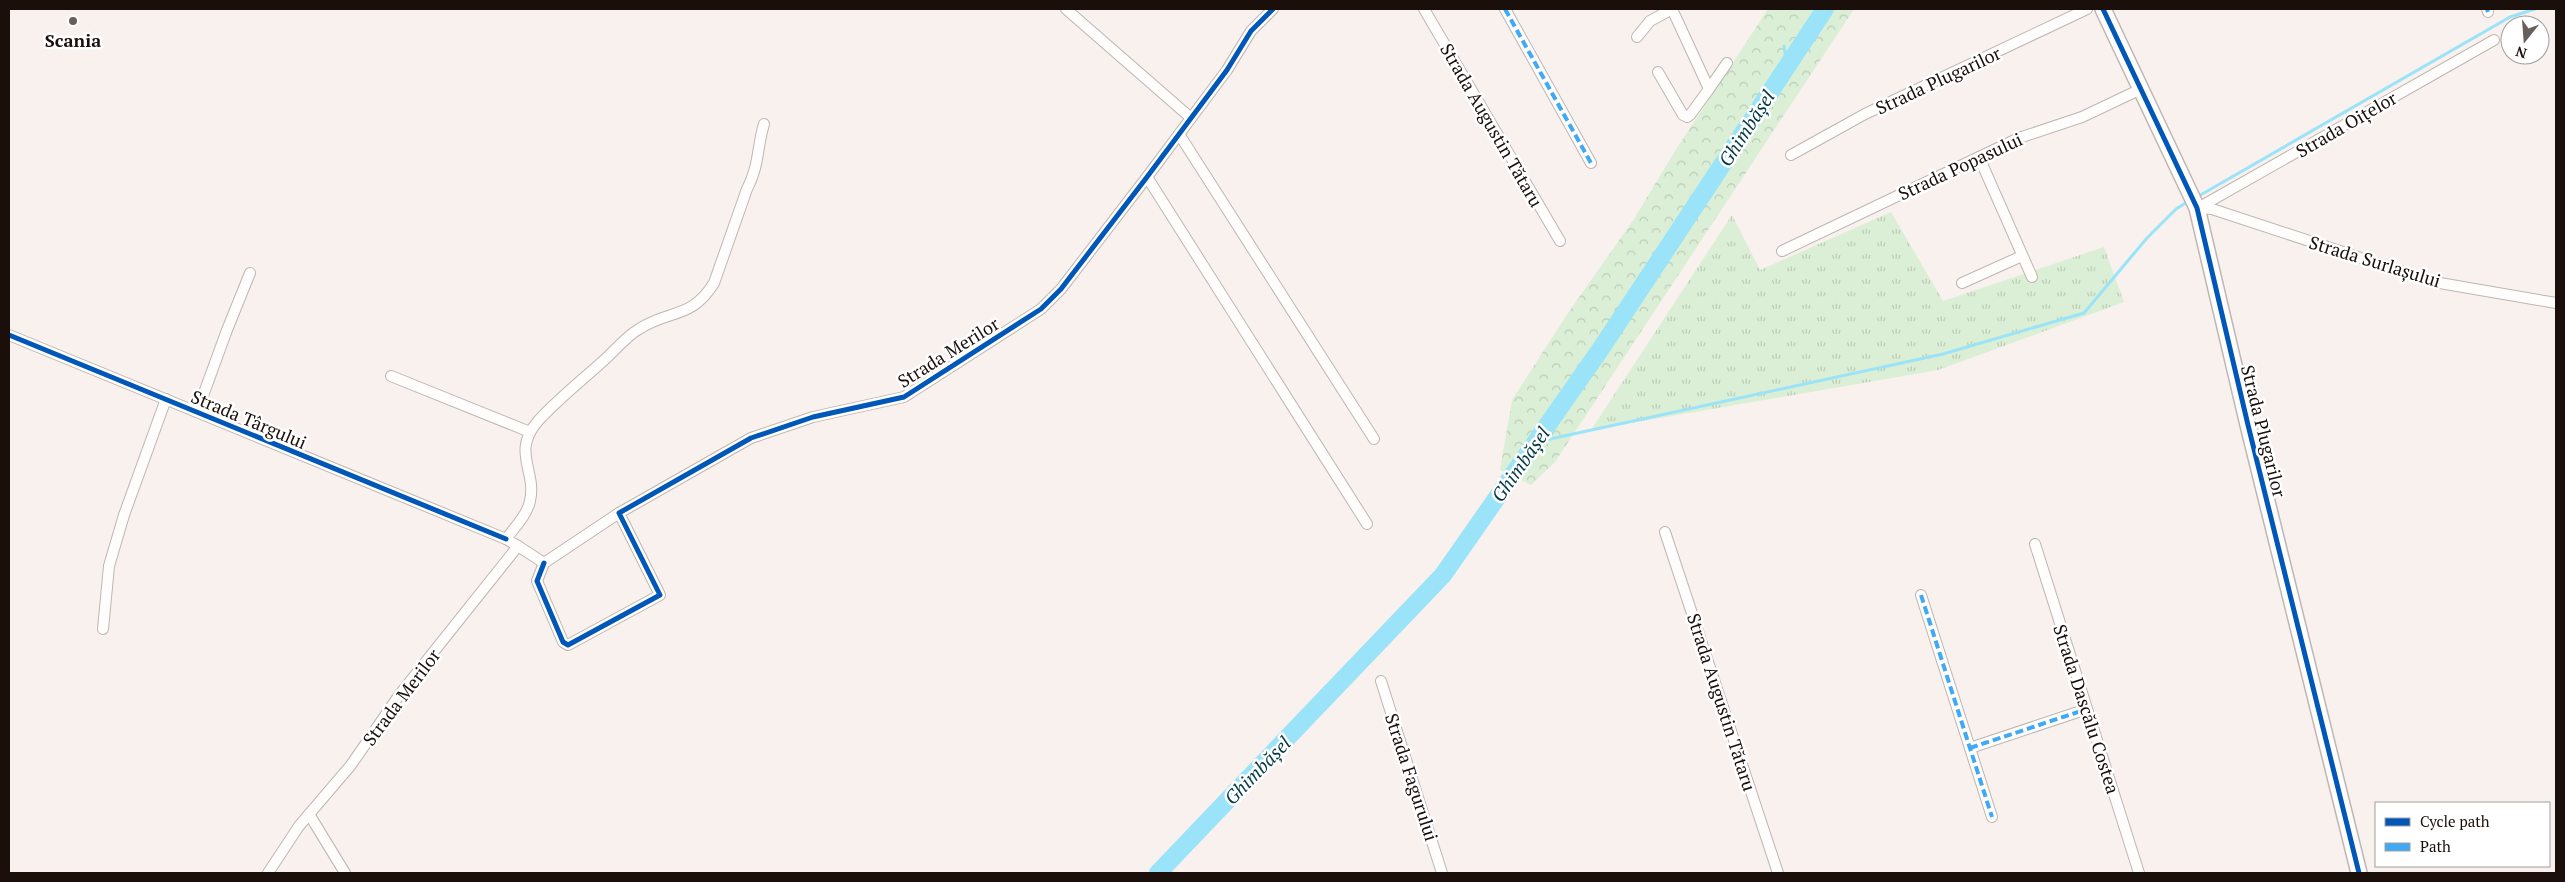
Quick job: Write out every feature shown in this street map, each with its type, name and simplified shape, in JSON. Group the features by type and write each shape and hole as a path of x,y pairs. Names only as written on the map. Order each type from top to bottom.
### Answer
{"street":[{"path":"1066,9 1191,118"},
{"name":"Strada Merilor","path":"544,563 619,513 751,438 813,417 896,400 912,393 1048,304 1227,70 1251,31 1274,9"},
{"name":"Strada Augustin Tătaru","path":"1424,9 1560,241"},
{"path":"1505,9 1591,163"},
{"path":"1637,37 1650,21 1672,9 1709,89"},
{"name":"Strada Plugarilor","path":"1791,155 1865,114 2087,9"},
{"name":"Strada Plugarilor","path":"2103,9 2196,207 2359,873"},
{"name":"Strada Oițelor","path":"2196,207 2494,40"},
{"path":"1658,72 1683,115 1687,117 1727,63"},
{"name":"Strada Popasului","path":"1782,251 2038,130 2082,117 2141,89"},
{"path":"506,539 527,511 531,499 525,452 530,432 549,411 639,329 685,312 708,292 714,283 747,189 755,174 758,144 764,124"},
{"path":"1179,134 1374,439"},
{"path":"1979,157 2032,277"},
{"path":"1147,177 1367,524"},
{"name":"Strada Surlașului","path":"2196,207 2212,209 2434,282 2556,303"},
{"path":"1962,283 2022,256"},
{"path":"197,412 250,273"},
{"name":"Strada Târgului","path":"9,334 506,539 518,546"},
{"path":"391,376 530,432"},
{"name":"Strada Târgului","path":"103,629 108,566 124,515 166,400"},
{"path":"518,546 544,563 537,581 565,645 660,595 619,513"},
{"name":"Strada Augustin Tătaru","path":"1665,532 1778,873"},
{"name":"Strada Dascălu Costea","path":"2035,544 2139,873"},
{"name":"Strada Merilor","path":"268,873 309,814 351,765 400,694 518,546"},
{"path":"1921,595 1992,817"},
{"name":"Strada Fagurului","path":"1381,681 1442,873"},
{"path":"1970,748 2087,709"},
{"path":"309,814 345,873"}],"green space":[{"path":"1768,9 1854,9 1555,462 1531,485 1500,470 1512,400 1568,313 1634,219 1675,151"},
{"path":"1891,212 1943,301 2104,247 2124,302 1938,370 1591,430 1732,215 1760,270"}],"waterway":[{"name":"Ghimbășel","path":"1158,873 1443,575 1602,347 1825,9"},
{"path":"2197,197 2510,17 2535,9"},
{"path":"1784,46 1787,67"},
{"path":"1536,442 1943,354 2084,313 2147,238 2176,209 2189,201"}],"marked path":[{"path":"1505,9 1591,163"},
{"path":"1921,595 1992,817"},
{"path":"1970,748 2087,709"}],"cycle path":[{"path":"544,563 537,581 563,642 568,645 660,595 619,513 751,438 813,417 904,397 1041,309 1061,289 1147,177 1227,70 1251,31 1273,9"},
{"path":"2103,9 2197,208 2248,425 2359,873"},
{"path":"9,335 506,539"}],"place":[{"name":"Scania","path":"73,21"}]}
